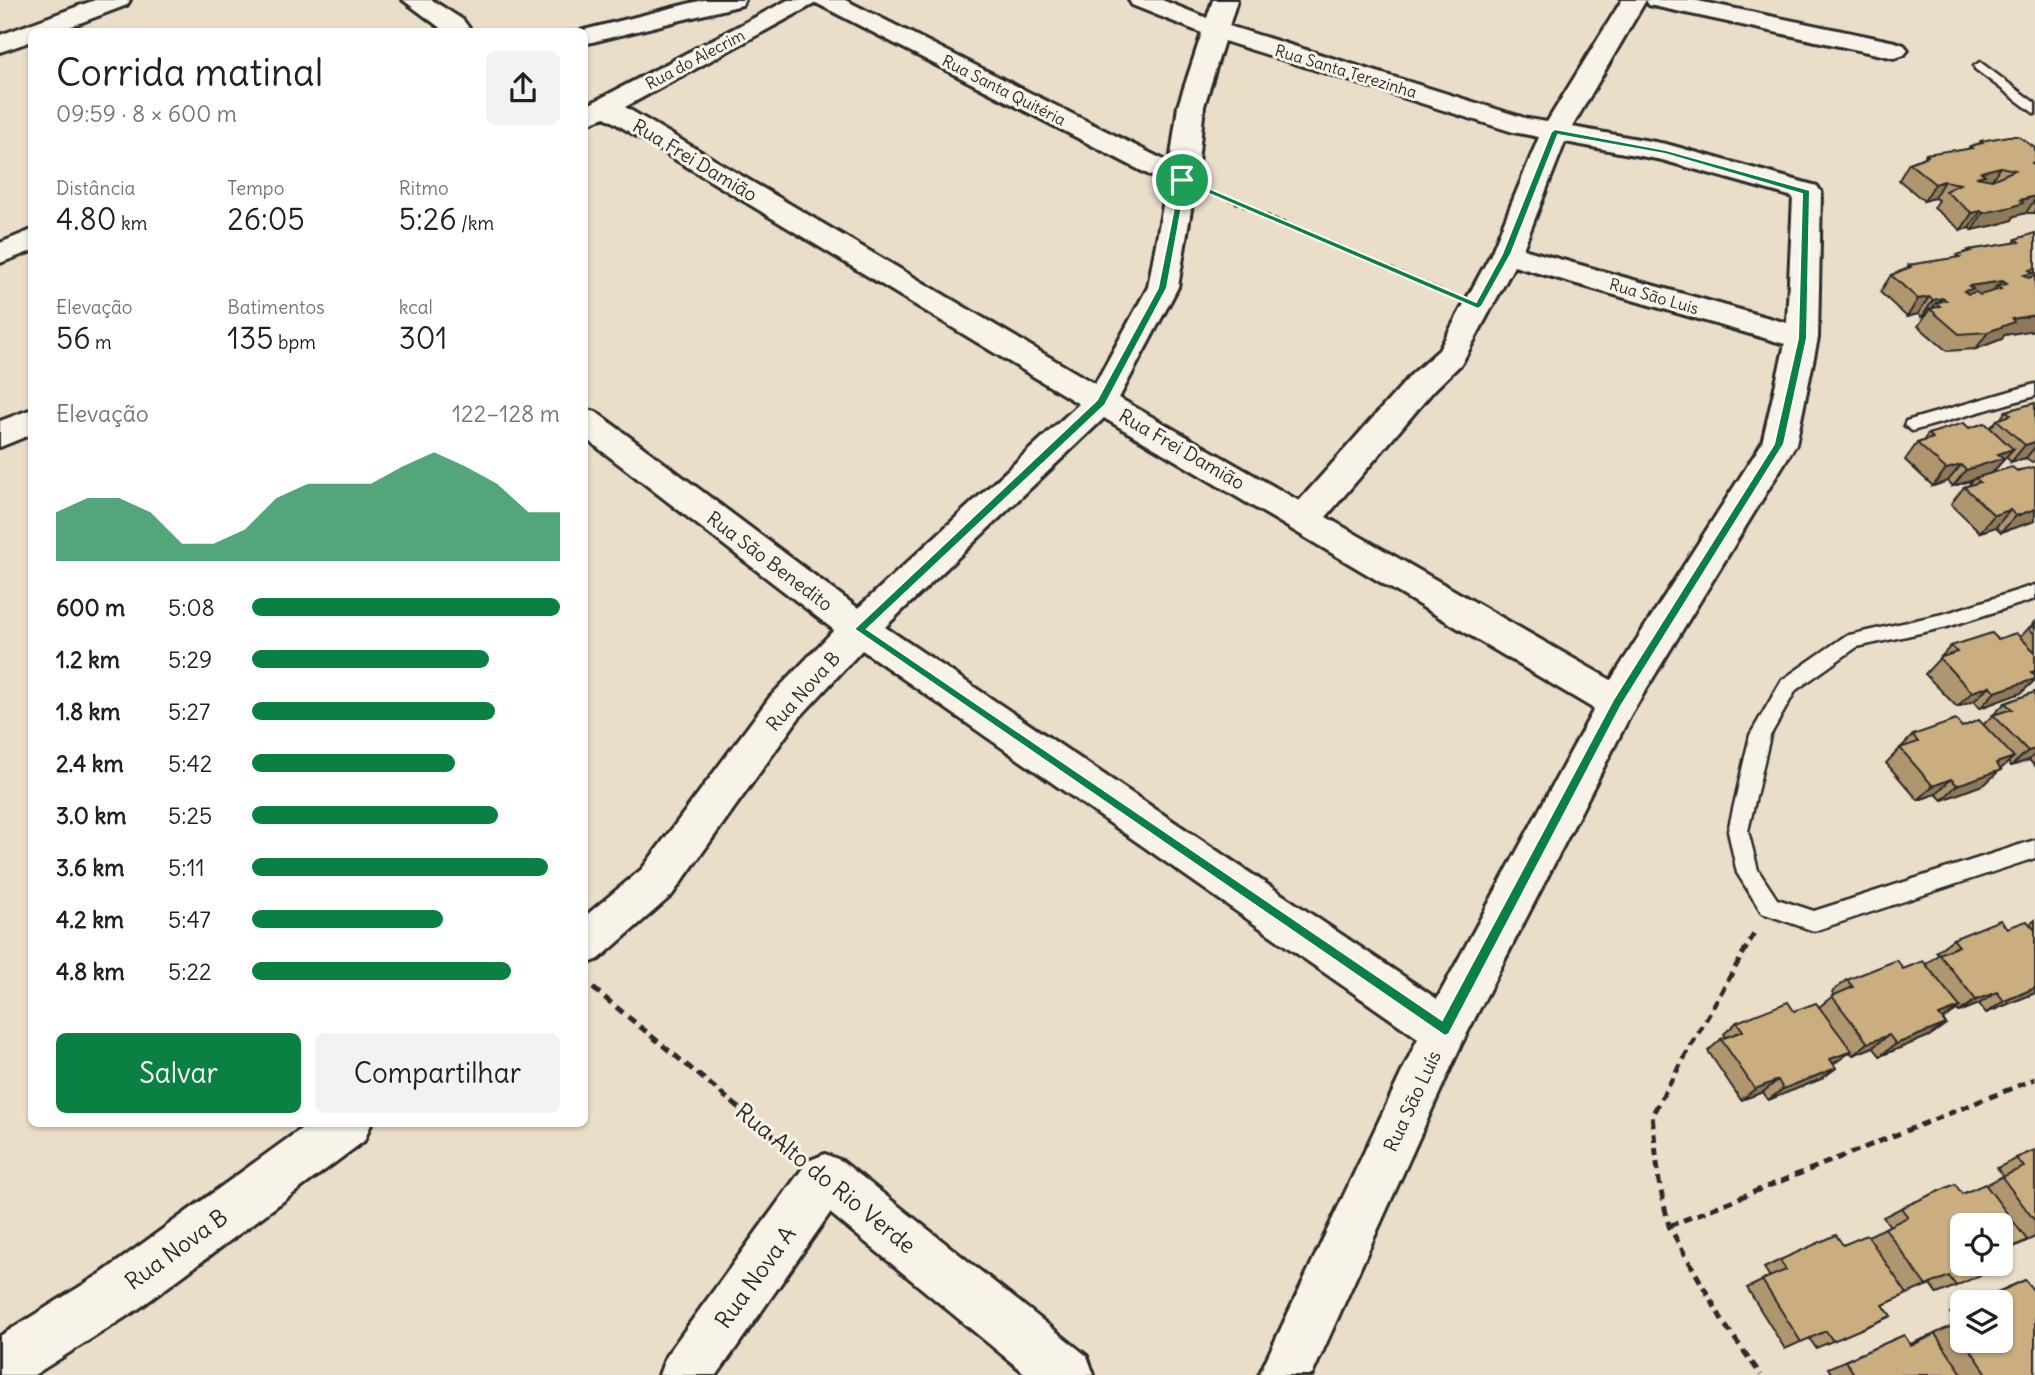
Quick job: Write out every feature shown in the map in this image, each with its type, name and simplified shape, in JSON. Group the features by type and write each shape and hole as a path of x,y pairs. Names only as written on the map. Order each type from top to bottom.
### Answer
{"street":[{"path":"38,28 118,0"},
{"path":"415,0 457,28"},
{"path":"588,36 733,0"},
{"name":"Rua do Alecrim","path":"595,112 806,0"},
{"name":"Rua Santa Quitéria","path":"827,0 1182,180"},
{"name":"Rua Santa Terezinha","path":"1142,0 1220,15 1523,126 1555,132"},
{"path":"1303,520 1423,382 1451,356 1506,254 1555,132 1633,0"},
{"path":"1658,0 1895,50"},
{"name":"Rua Nova B","path":"588,942 657,882 784,708 859,629 1101,402 1163,288 1182,180 1191,106 1220,15"},
{"path":"0,44 28,32"},
{"name":"Rua Frei Damião","path":"595,112 1101,402 1617,703"},
{"name":"Rua São Luís","path":"1285,1375 1445,1030 1617,703 1779,444 1802,338 1807,192 1666,152 1555,132"},
{"path":"0,254 28,241"},
{"name":"Rua São Luis","path":"1506,254 1802,338"},
{"path":"0,435 28,422"},
{"name":"Rua São Benedito","path":"588,423 859,629 1445,1030"},
{"name":"Rua Nova B","path":"0,1366 120,1291 343,1127"},
{"name":"Rua Nova A","path":"685,1375 825,1178"},
{"name":"Rua Alto do Rio Verde","path":"825,1178 1068,1375"}],"lane":[{"path":"1980,66 2035,110"},
{"path":"1912,425 2035,390"},
{"path":"2035,592 1947,620 1852,641 1789,685 1760,735 1738,831 1748,873 1770,906 1814,921 2035,849"}],"path":[{"path":"1182,180 1478,306"},
{"path":"1761,1375 1725,1325 1670,1226 1659,1182 1652,1115 1770,906"},
{"name":"Rua Alto do Rio Verde","path":"588,984 825,1178"},
{"path":"1670,1226 2035,1079"}],"building":[{"path":"2018,136 2035,148 2035,161 2032,163 2035,165 2035,196 2020,200 2023,203 2012,207 1972,213 1945,191 1960,184 1944,181 1935,184 1909,163 1928,156 1926,154 1972,148 1970,146 1983,143 1981,141","holes":["2000,167 2015,170 1992,180 1976,177 1985,175 1981,172"]},
{"path":"2035,233 2035,268 2029,270 2033,273 2024,275 2028,278 2035,276 2035,315 2012,319 2014,322 1988,332 1959,334 1930,309 1940,306 1936,303 1946,300 1933,300 1929,297 1918,299 1891,275 1911,267 1909,265 1960,257 1957,255 1971,251 1969,250 2019,242 2016,239","holes":["2003,281 2007,284 1997,286 2001,289 1980,295 1964,291 1973,289 1969,286"]},
{"path":"2035,403 2035,442 2025,445 1997,420 2011,415 2006,411"},
{"path":"1964,423 1969,428 1985,423 2013,449 1998,454 2004,458 1966,470 1961,465 1946,469 1917,443 1933,438 1928,434"},
{"path":"2012,467 2017,471 2035,468 2035,509 2016,516 2010,510 1994,515 1964,487 1980,482 1975,478"},
{"path":"1992,633 1998,639 2016,633 2035,652 2035,671 2031,672 2035,679 1995,692 1990,686 1972,692 1939,658 1957,652 1951,646"},
{"path":"2035,692 2035,749 2028,751 1993,715 2012,709 2005,703"},
{"path":"1956,720 1962,727 1979,720 2014,757 1996,763 2001,770 1957,785 1951,779 1933,786 1900,748 1918,742 1913,735"},
{"path":"2000,920 2007,928 2027,921 2035,930 2035,988 2004,1001 1997,992 1976,1000 1939,954 1959,946 1953,939"},
{"path":"1897,960 1903,969 1923,961 1960,1007 1939,1015 1946,1024 1896,1044 1889,1035 1868,1043 1832,996 1853,987 1847,980"},
{"path":"1788,1002 1794,1011 1816,1003 1852,1051 1830,1059 1836,1068 1783,1089 1778,1080 1755,1089 1721,1039 1743,1031 1737,1022"},
{"path":"2035,1150 2035,1221 2002,1177 2024,1167 2016,1158"},
{"path":"1955,1184 1962,1194 1985,1184 2007,1213 1950,1213 1950,1276 1978,1276 1956,1286 1949,1276 1926,1286 1885,1228 1908,1217 1901,1208"},
{"path":"2013,1221 2027,1240 2013,1247"},
{"path":"1836,1235 1843,1245 1867,1235 1907,1294 1883,1305 1891,1316 1833,1341 1826,1331 1801,1342 1762,1280 1786,1270 1780,1260"},
{"path":"2025,1280 2035,1289 2035,1375 1988,1375 1973,1353 2013,1353 2013,1290 2003,1290"},
{"path":"1935,1334 1963,1375 1847,1375 1853,1372 1845,1361 1904,1335 1911,1346"}],"route":[{"path":"1555,132 1666,152 1807,192 1802,338 1779,444 1617,703 1445,1030 859,629 1101,402 1163,288 1182,180 1478,306 1506,254 1555,132"}]}
